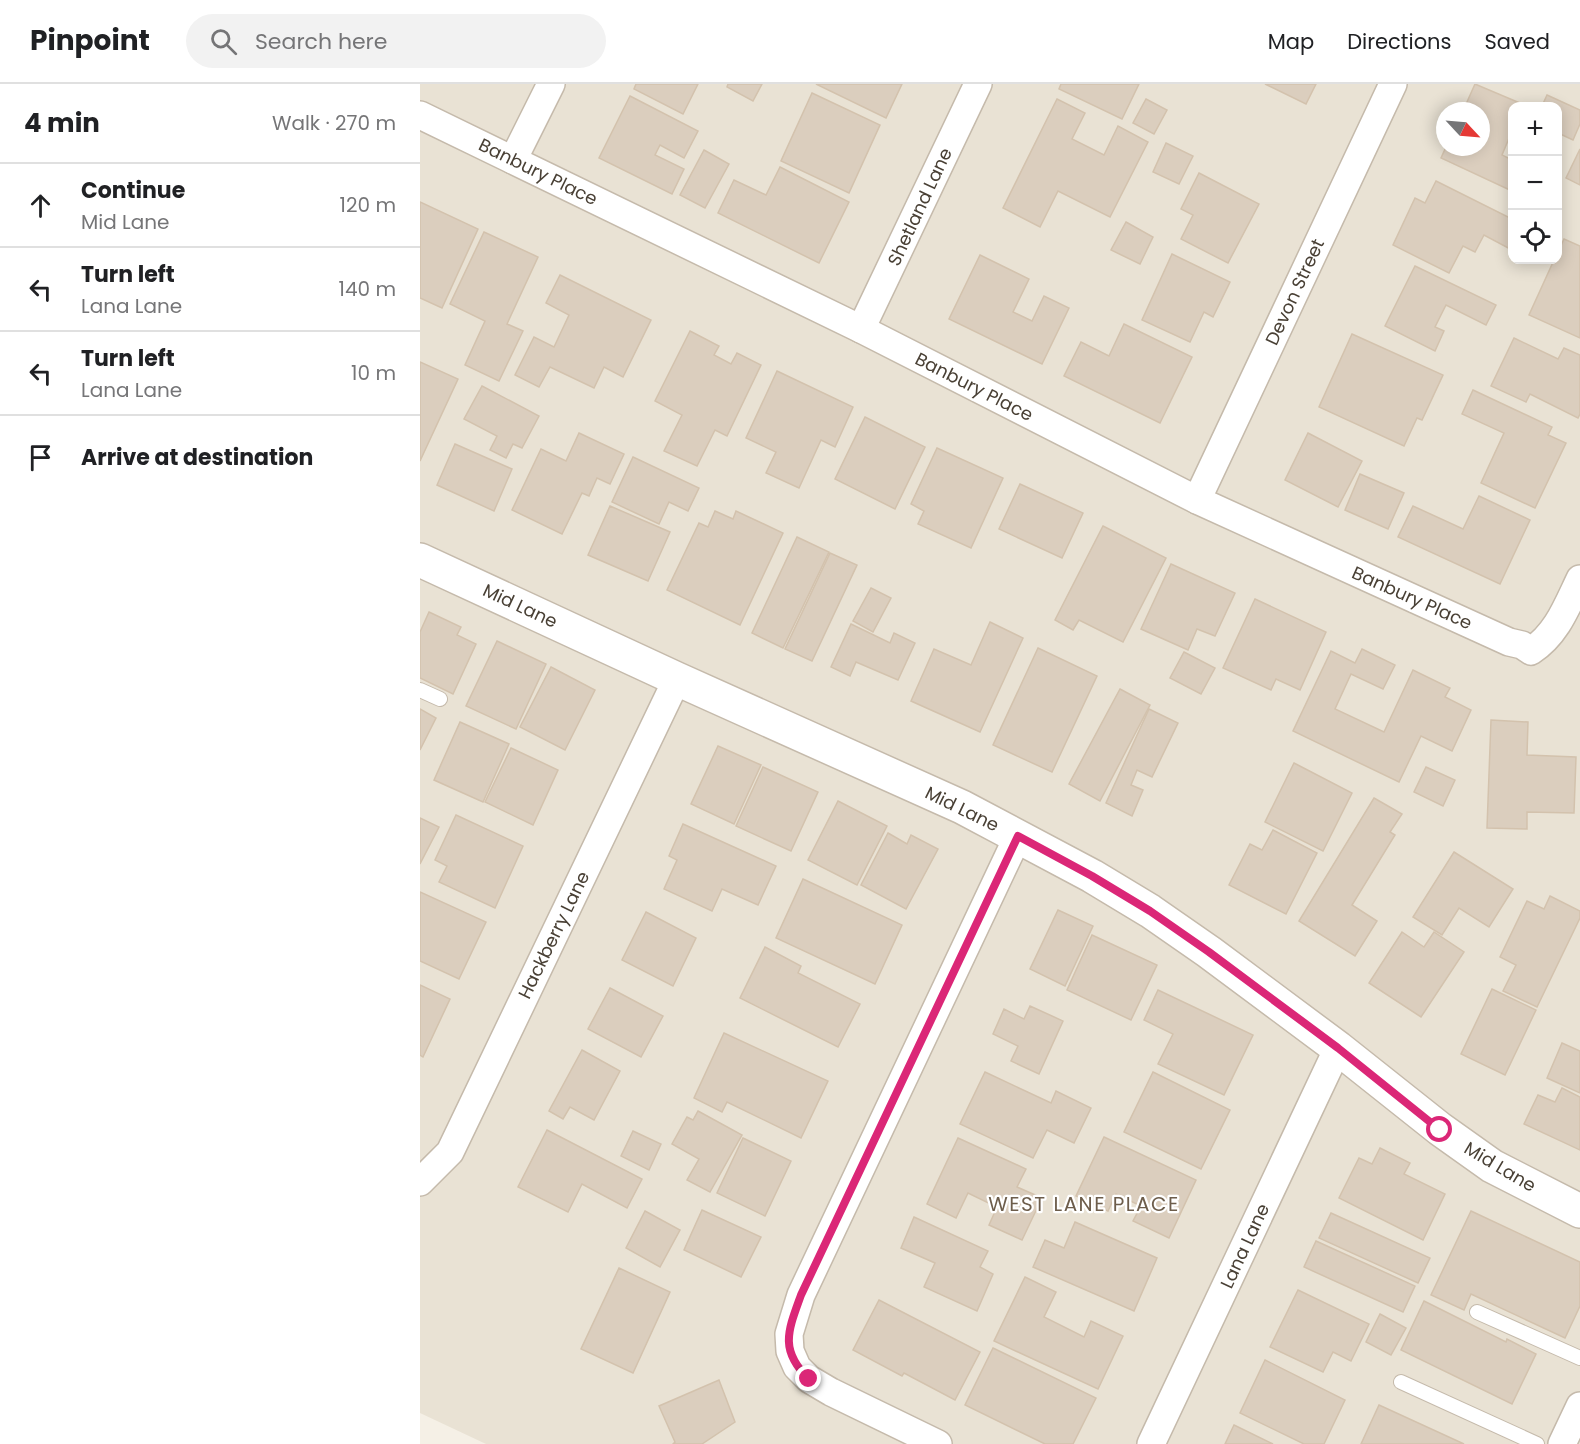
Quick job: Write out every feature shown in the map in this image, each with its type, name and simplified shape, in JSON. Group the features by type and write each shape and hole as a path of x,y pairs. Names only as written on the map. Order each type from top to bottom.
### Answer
{"street":[{"path":"513,160 551,84"},
{"name":"Shetland Lane","path":"861,329 978,84"},
{"name":"Devon Street","path":"1197,500 1393,84"},
{"name":"Banbury Place","path":"420,115 861,329 1197,500 1531,651 1550,636 1580,579"},
{"name":"Mid Lane","path":"420,560 676,679 962,807 1092,876 1150,911 1209,952 1338,1048 1440,1130 1492,1166 1580,1211"},
{"name":"Hackberry Lane","path":"420,1182 450,1152 676,679"},
{"path":"938,1444 809,1379 797,1367 790,1351 789,1334 801,1295 1018,836"},
{"name":"Lana Lane","path":"1151,1444 1338,1048"},
{"path":"1562,1444 1580,1406"}],"lane":[{"path":"420,690 440,699"},
{"path":"1477,1312 1580,1358"},
{"path":"1401,1382 1537,1444"}],"shaded area":[{"name":"WEST LANE PLACE","path":"420,84 1580,84 1580,1444 486,1444 420,1413"}],"building":[{"path":"636,84 698,84 683,114 634,89"},
{"path":"728,84 762,84 753,101 727,87"},
{"path":"816,84 902,84 886,118"},
{"path":"1061,84 1139,84 1122,119 1059,89"},
{"path":"1265,84 1316,84 1306,104"},
{"path":"1475,84 1518,102 1508,102 1508,141 1502,155 1508,158 1508,189 1441,158 1442,156 1490,156 1490,102 1467,102"},
{"path":"812,93 880,125 849,193 781,161"},
{"path":"1547,95 1580,110 1580,124 1573,140 1562,135 1562,102 1544,102"},
{"path":"630,96 698,131 684,158 660,145 655,155 684,169 672,194 599,158"},
{"path":"1057,99 1085,113 1072,139 1104,155 1118,126 1148,142 1110,217 1058,191 1040,227 1003,208"},
{"path":"1146,99 1167,110 1154,134 1133,123"},
{"path":"1166,143 1193,156 1179,184 1153,172"},
{"path":"1580,149 1580,185 1566,178"},
{"path":"704,150 729,164 705,208 680,195"},
{"path":"780,167 849,202 819,263 718,213 734,180 766,195"},
{"path":"1199,173 1259,204 1228,263 1181,239 1193,215 1181,209"},
{"path":"1436,181 1508,217 1508,248 1484,235 1475,252 1463,246 1449,273 1393,245 1415,198 1425,203"},
{"path":"420,202 478,229 442,308 420,298"},
{"path":"1126,222 1153,237 1140,264 1111,250"},
{"path":"484,232 538,257 507,324 523,331 499,381 465,365 485,321 450,304"},
{"path":"1564,239 1580,246 1580,338 1529,315 1552,264 1562,264"},
{"path":"1172,254 1230,282 1213,317 1204,312 1190,342 1142,320"},
{"path":"980,255 1029,279 1013,312 1032,321 1044,296 1069,308 1042,364 949,319"},
{"path":"1415,266 1496,305 1486,325 1446,305 1435,327 1444,331 1435,351 1385,326"},
{"path":"560,275 651,320 623,377 604,367 594,388 550,367 539,387 515,375 534,337 554,347 569,315 546,303"},
{"path":"1124,324 1192,357 1160,423 1064,376 1081,342 1109,356"},
{"path":"690,331 719,346 714,355 731,364 737,353 761,365 727,436 715,430 697,466 664,451 682,415 655,401"},
{"path":"1352,334 1443,375 1422,420 1417,418 1404,446 1319,407"},
{"path":"1514,338 1558,359 1564,348 1580,355 1580,414 1578,418 1530,394 1526,402 1491,386"},
{"path":"420,362 458,379 420,461"},
{"path":"777,371 853,407 835,447 821,440 799,488 766,473 776,452 746,438"},
{"path":"482,386 539,416 522,448 513,444 506,458 490,450 497,436 464,419"},
{"path":"1473,390 1552,427 1548,435 1566,443 1535,508 1481,483 1504,433 1462,414"},
{"path":"865,417 925,447 895,509 835,479"},
{"path":"579,433 624,454 610,484 597,478 589,496 582,493 562,534 512,510 541,449 566,461"},
{"path":"1308,433 1362,461 1338,507 1285,480"},
{"path":"455,444 512,469 494,511 437,485"},
{"path":"937,448 1003,478 971,548 918,524 924,511 911,504"},
{"path":"633,457 699,488 688,511 669,502 659,524 612,502"},
{"path":"1360,474 1404,493 1388,529 1345,510"},
{"path":"1020,484 1083,513 1062,558 999,529"},
{"path":"1479,496 1530,520 1500,584 1398,537 1413,506 1463,529"},
{"path":"610,506 670,532 648,581 588,555"},
{"path":"715,511 733,519 736,511 783,533 740,625 667,590 699,523 708,527"},
{"path":"1103,526 1166,558 1123,642 1079,620 1073,630 1055,620"},
{"path":"797,537 829,552 783,648 752,633"},
{"path":"830,553 857,565 812,661 785,649"},
{"path":"1171,564 1235,593 1215,636 1197,629 1188,650 1141,629"},
{"path":"871,588 891,598 873,632 853,621"},
{"path":"1255,599 1326,632 1300,690 1276,679 1271,690 1223,668"},
{"path":"429,612 461,627 457,635 476,644 453,694 420,678 420,632"},
{"path":"990,622 1023,638 980,732 911,701 934,649 971,665"},
{"path":"851,624 890,643 894,633 915,643 898,680 856,662 850,676 831,667"},
{"path":"497,641 546,664 516,729 466,706"},
{"path":"1038,648 1097,676 1052,772 993,745"},
{"path":"1362,649 1395,665 1383,689 1351,674 1335,709 1384,732 1413,670 1450,688 1445,697 1471,710 1452,751 1421,736 1399,782 1293,731 1331,651 1355,663"},
{"path":"1184,652 1215,668 1201,694 1170,678"},
{"path":"551,667 595,690 565,750 520,727"},
{"path":"1120,689 1150,705 1100,801 1069,784"},
{"path":"420,709 436,718 420,750"},
{"path":"1149,709 1178,723 1152,777 1137,770 1131,785 1143,790 1132,816 1106,803"},
{"path":"1491,720 1528,722 1527,755 1576,757 1574,813 1527,812 1527,829 1487,828"},
{"path":"460,722 509,744 483,802 434,780"},
{"path":"718,746 761,765 734,824 691,804"},
{"path":"511,748 558,770 533,825 485,802"},
{"path":"1294,763 1352,793 1323,851 1265,822"},
{"path":"763,767 818,792 791,851 736,826"},
{"path":"1426,767 1455,780 1443,806 1414,792"},
{"path":"1374,798 1402,814 1390,832 1395,835 1352,905 1377,921 1355,956 1299,921"},
{"path":"838,801 887,826 857,885 808,860"},
{"path":"456,815 523,846 495,908 439,882 447,866 435,860"},
{"path":"420,818 439,827 420,864"},
{"path":"683,824 776,866 758,905 722,889 712,911 664,889 677,860 669,856"},
{"path":"1273,830 1317,853 1286,914 1229,885 1250,844 1262,850"},
{"path":"888,833 907,844 911,835 938,849 906,909 861,885"},
{"path":"1454,852 1513,889 1489,927 1459,908 1442,935 1413,917"},
{"path":"803,879 902,925 875,984 776,938"},
{"path":"420,892 486,922 459,979 420,961"},
{"path":"1550,896 1580,911 1580,918 1537,1007 1503,991 1516,965 1500,957 1527,901 1544,909"},
{"path":"1058,910 1093,926 1065,986 1030,969"},
{"path":"646,912 696,938 673,986 622,960"},
{"path":"1402,932 1424,947 1434,932 1464,952 1421,1017 1369,983"},
{"path":"1092,935 1157,965 1131,1020 1067,990"},
{"path":"765,947 801,966 798,973 860,1004 838,1047 740,998"},
{"path":"420,985 450,999 423,1057 420,1055"},
{"path":"610,988 663,1016 641,1057 588,1029"},
{"path":"1492,989 1536,1010 1505,1075 1461,1054"},
{"path":"1158,990 1253,1035 1224,1095 1158,1064 1173,1034 1144,1020"},
{"path":"1030,1006 1063,1021 1039,1074 1011,1061 1018,1046 993,1034 1004,1009 1024,1019"},
{"path":"724,1033 828,1081 801,1138 727,1102 722,1112 694,1098"},
{"path":"1562,1043 1580,1051 1580,1093 1547,1078"},
{"path":"582,1050 620,1071 594,1120 570,1107 563,1119 549,1111"},
{"path":"985,1072 1051,1103 1056,1091 1091,1108 1074,1143 1047,1130 1033,1158 960,1124"},
{"path":"1153,1072 1230,1110 1201,1169 1124,1132"},
{"path":"1562,1088 1580,1097 1580,1150 1524,1124 1538,1095 1555,1102"},
{"path":"698,1111 742,1135 710,1192 687,1180 699,1159 672,1144 687,1117 693,1120"},
{"path":"547,1130 642,1179 627,1208 582,1184 568,1212 518,1187"},
{"path":"633,1131 661,1144 649,1170 621,1156"},
{"path":"1104,1137 1196,1180 1169,1238 1133,1221 1141,1206 1116,1194 1108,1211 1076,1196"},
{"path":"743,1138 791,1161 765,1216 717,1193"},
{"path":"958,1138 1026,1169 1017,1187 1042,1198 1022,1240 989,1225 997,1207 968,1193 956,1218 927,1204"},
{"path":"1380,1148 1410,1163 1404,1174 1445,1194 1423,1240 1339,1198 1359,1158 1372,1164"},
{"path":"702,1210 761,1237 741,1277 684,1250"},
{"path":"645,1211 680,1230 660,1267 626,1248"},
{"path":"1471,1211 1580,1262 1580,1306 1565,1338 1471,1294 1464,1310 1431,1295"},
{"path":"1331,1213 1430,1258 1418,1283 1319,1238"},
{"path":"914,1217 988,1251 980,1267 993,1274 977,1311 924,1287 935,1263 901,1248"},
{"path":"1075,1222 1157,1258 1134,1311 1033,1267 1045,1240 1064,1248"},
{"path":"1316,1241 1415,1286 1403,1312 1304,1267"},
{"path":"619,1268 670,1292 633,1373 581,1349"},
{"path":"1025,1277 1056,1292 1044,1317 1084,1337 1091,1321 1123,1336 1098,1389 994,1341"},
{"path":"1298,1290 1369,1324 1351,1361 1333,1352 1323,1372 1270,1347"},
{"path":"879,1300 980,1352 955,1400 853,1350"},
{"path":"1424,1301 1506,1342 1507,1339 1536,1354 1512,1404 1401,1350"},
{"path":"1380,1314 1406,1328 1391,1355 1366,1342"},
{"path":"993,1348 1096,1398 1073,1444 1045,1444 965,1405"},
{"path":"1265,1360 1345,1400 1324,1444 1304,1444 1240,1413"},
{"path":"719,1380 735,1422 702,1444 673,1444 675,1442 659,1406"},
{"path":"1379,1405 1464,1444 1361,1444"},
{"path":"1234,1425 1273,1444 1225,1444"}],"district":[{"name":"WEST LANE PLACE","path":"1084,1204"}],"route":[{"path":"809,1379 797,1367 790,1351 789,1334 801,1295 1018,836 1150,911 1209,952 1338,1048 1440,1130"}]}
